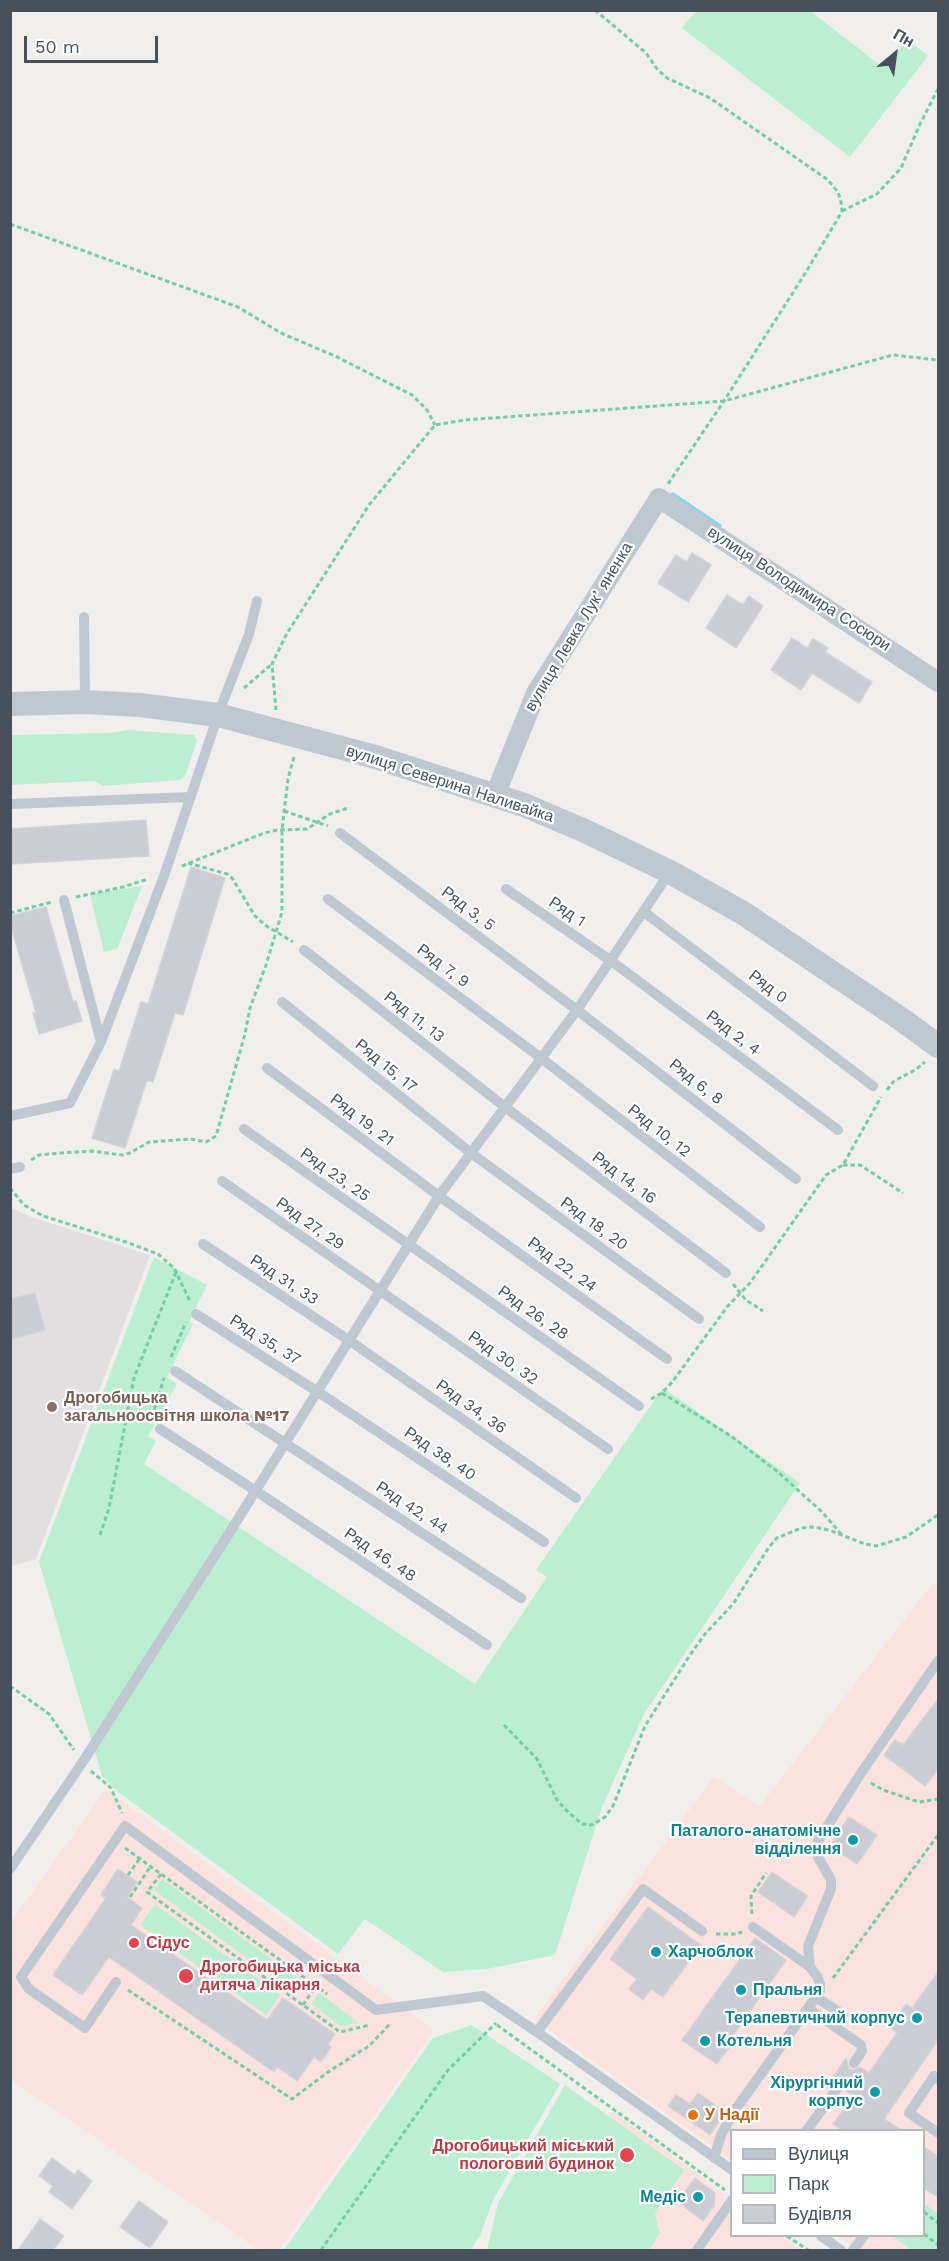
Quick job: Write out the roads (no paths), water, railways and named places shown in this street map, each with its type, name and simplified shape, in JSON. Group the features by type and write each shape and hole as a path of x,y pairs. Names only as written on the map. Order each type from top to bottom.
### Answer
{"street":[{"name":"вулиця Володимира Сосюри","path":"659,498 939,682"},
{"name":"вулиця Левка Лукʼяненка","path":"495,795 536,693 659,498"},
{"name":"вулиця Северина Наливайка","path":"10,704 85,702 221,705 289,733 372,756 495,795 585,831 670,872 743,913 902,1019 938,1046"}],"lane":[{"path":"10,1116 70,1103 101,1042 164,876 221,705 249,634 256,601"},
{"path":"84,617 85,702"},
{"path":"10,804 191,797"},
{"name":"Ряд 3, 5","path":"340,833 577,1010"},
{"path":"10,1869 82,1763 256,1491 439,1196 577,1010 670,872"},
{"name":"Ряд 1","path":"506,889 610,960"},
{"name":"Ряд 7, 9","path":"328,898 541,1058"},
{"path":"64,900 101,1042"},
{"name":"Ряд 0","path":"644,912 873,1086"},
{"name":"Ряд 11, 13","path":"304,950 505,1107"},
{"name":"Ряд 2, 4","path":"610,960 838,1130"},
{"name":"Ряд 15, 17","path":"282,1002 471,1153"},
{"name":"Ряд 6, 8","path":"577,1010 796,1179"},
{"name":"Ряд 10, 12","path":"541,1058 759,1227"},
{"name":"Ряд 19, 21","path":"267,1068 439,1196"},
{"name":"Ряд 14, 16","path":"505,1107 726,1273"},
{"name":"Ряд 23, 25","path":"244,1129 409,1245"},
{"name":"Ряд 18, 20","path":"471,1153 699,1319"},
{"name":"Ряд 27, 29","path":"222,1181 380,1291"},
{"name":"Ряд 22, 24","path":"439,1196 667,1359"},
{"name":"Ряд 31, 33","path":"202,1244 350,1341"},
{"name":"Ряд 26, 28","path":"409,1245 639,1406"},
{"name":"Ряд 30, 32","path":"380,1291 608,1449"},
{"name":"Ряд 35, 37","path":"196,1314 318,1392"},
{"name":"Ряд 34, 36","path":"350,1341 576,1498"},
{"name":"Ряд 42, 44","path":"175,1371 521,1598"},
{"name":"Ряд 38, 40","path":"318,1392 544,1542"},
{"name":"Ряд 46, 48","path":"160,1430 487,1645"},
{"path":"810,1967 808,1946 831,1889 831,1880 818,1857 818,1841 859,1776 939,1661"},
{"path":"116,1982 85,2028 29,1989 21,1977 125,1826 376,2010 483,1996 730,2169"},
{"path":"537,2032 643,1889 702,1931"},
{"path":"714,2157 721,2134 733,2113 818,1992 817,1976 810,1967 753,1928"},
{"path":"818,1992 843,2015"},
{"path":"808,2008 861,2045 862,2051 854,2063"},
{"path":"939,2079 934,2076 909,2113 939,2133"},
{"path":"808,2129 839,2086"},
{"path":"697,2250 730,2203"},
{"path":"824,2237 841,2250"},
{"path":"853,2250 863,2237"}],"waterway":[{"path":"673,495 719,526"}],"place":[{"name":"Дрогобицька загальноосвітня школа №17","path":"52,1407"},
{"name":"Паталого-анатомічне відділення","path":"853,1840"},
{"name":"Сідус","path":"134,1943"},
{"name":"Харчоблок","path":"656,1952"},
{"name":"Дрогобицька міська дитяча лікарня","path":"186,1976"},
{"name":"Пральня","path":"741,1990"},
{"name":"Терапевтичний корпус","path":"917,2018"},
{"name":"Котельня","path":"705,2041"},
{"name":"Хірургічний корпус","path":"875,2092"},
{"name":"У Надії","path":"693,2115"},
{"name":"Дрогобицький міський пологовий будинок","path":"627,2155"},
{"name":"Медіс","path":"698,2197"}]}
